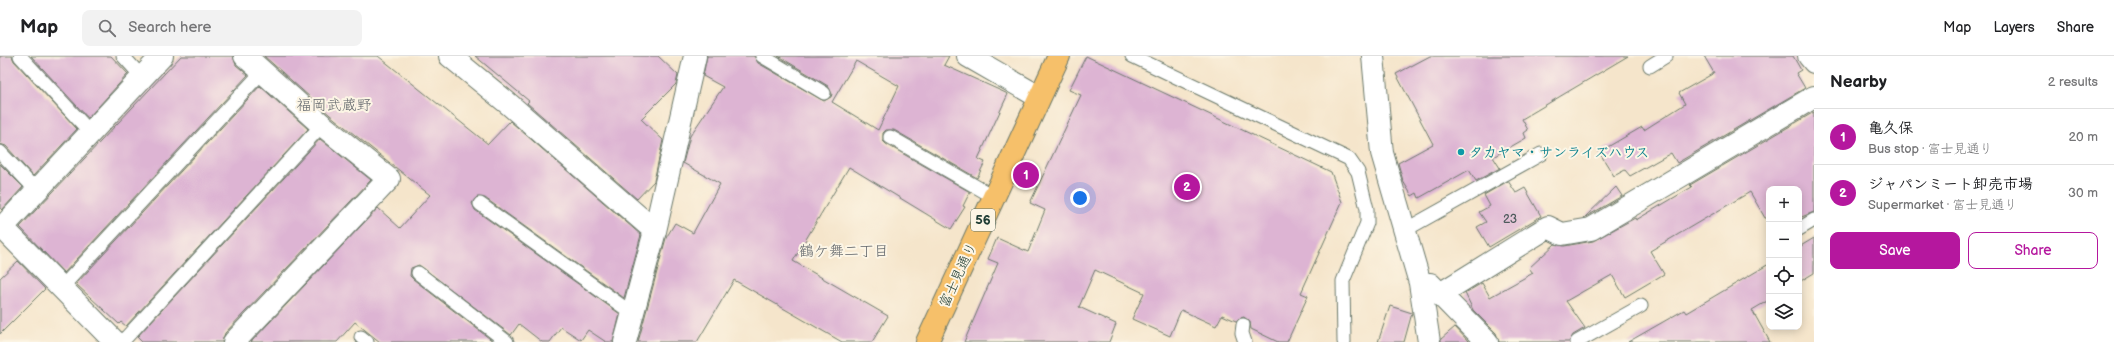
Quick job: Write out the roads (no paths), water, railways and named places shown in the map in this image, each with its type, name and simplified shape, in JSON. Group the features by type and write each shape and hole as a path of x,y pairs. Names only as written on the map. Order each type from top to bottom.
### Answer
{"main road":[{"name":"富士見通り","path":"926,342 1059,56"}],"street":[{"path":"115,342 1,228 162,56"},
{"path":"234,342 388,179 322,125 245,56"},
{"path":"450,56 510,105 655,231"},
{"path":"625,342 655,231 695,56"},
{"path":"968,56 1039,97"},
{"path":"1373,56 1382,152 1416,270 1429,342"},
{"path":"1809,56 1814,62"},
{"path":"1440,294 1548,227 1562,234 1591,229 1814,97"},
{"path":"1416,270 1487,342"}],"lane":[{"path":"20,56 90,132"},
{"path":"123,56 142,77"},
{"path":"762,56 824,93"},
{"path":"1132,56 1349,159 1358,172 1367,209 1367,223 1343,281 1344,342"},
{"path":"1650,66 1666,56"},
{"path":"61,288 262,72"},
{"path":"122,342 322,125"},
{"path":"890,137 994,198"},
{"path":"0,152 37,190"},
{"path":"1405,230 1541,154"},
{"path":"480,204 633,314"},
{"path":"1802,227 1814,220"},
{"path":"418,273 508,342"},
{"path":"1577,342 1641,306"},
{"path":"1244,325 1242,333 1245,342"}],"place":[{"name":"タカヤマ・サンライズハウス","path":"1461,152"},
{"name":"亀久保","path":"1026,175"},
{"name":"ジャパンミート卸売市場","path":"1187,187"}],"district":[{"name":"福岡武蔵野","path":"334,105"},
{"name":"鶴ケ舞二丁目","path":"844,251"}]}
